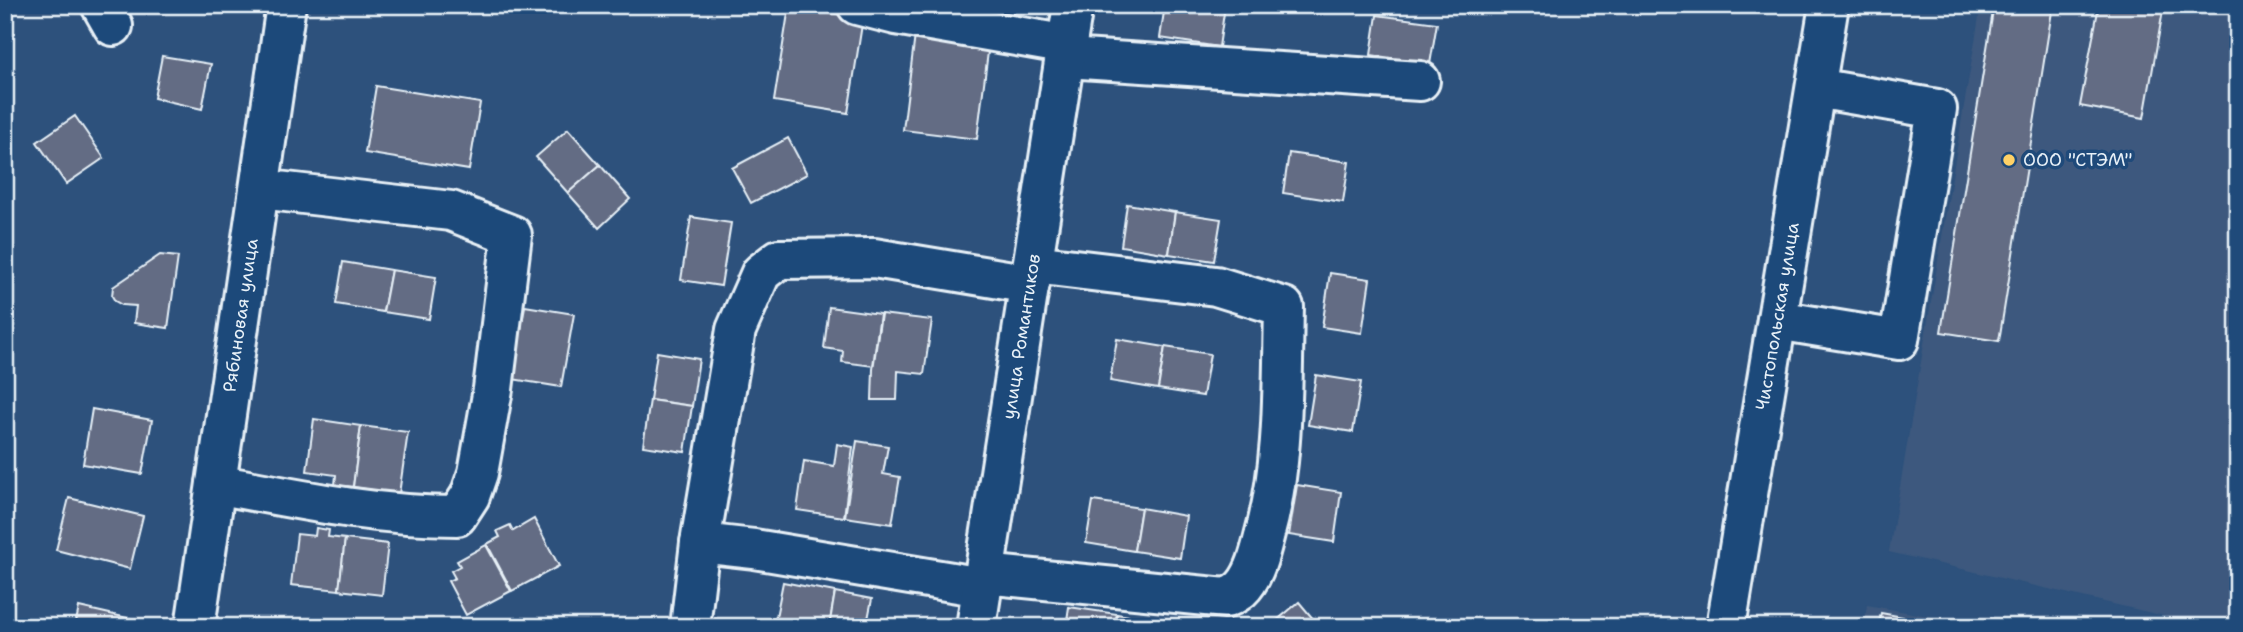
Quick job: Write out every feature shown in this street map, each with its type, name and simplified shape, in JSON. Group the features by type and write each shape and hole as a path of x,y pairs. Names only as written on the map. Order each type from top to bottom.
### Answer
{"street":[{"name":"Рябиновая улица","path":"195,627 286,5"},
{"path":"857,5 1067,52 1420,81"},
{"name":"улица Романтиков","path":"976,627 1073,5"},
{"name":"Чистопольская улица","path":"1726,627 1829,5"},
{"path":"1777,320 1899,340 1937,109 1816,88"},
{"path":"216,484 326,505 417,516 457,516 470,496 478,473 493,389 512,235 451,211 260,189"},
{"path":"690,627 700,543 736,330 761,273 779,259 874,258 1032,274 1216,286 1284,307 1283,417 1279,470 1258,558 1246,584 1237,593 1226,597 983,581 700,543"}],"shaded area":[{"path":"1981,5 2238,5 2238,627 2212,627 1889,552"},
{"path":"1867,605 1989,627 1864,627"}],"building":[{"path":"1165,5 1225,6 1219,47 1160,38"},
{"path":"1994,5 2053,5 1999,341 1941,332"},
{"path":"2099,5 2164,5 2144,118 2080,106"},
{"path":"789,7 863,18 848,113 774,101"},
{"path":"1377,15 1437,23 1430,64 1371,55"},
{"path":"915,35 989,44 977,139 903,130"},
{"path":"162,56 211,64 202,109 154,98"},
{"path":"376,86 480,103 469,170 365,153"},
{"path":"75,116 104,158 66,184 37,142"},
{"path":"568,129 600,165 568,193 536,157"},
{"path":"788,138 807,174 751,203 732,168"},
{"path":"1289,153 1349,162 1343,202 1283,193"},
{"path":"600,165 630,199 599,228 568,193"},
{"path":"1127,204 1175,212 1169,254 1121,246"},
{"path":"1175,212 1221,219 1214,261 1169,254"},
{"path":"691,217 731,223 721,286 681,280"},
{"path":"160,255 178,257 168,328 134,323 136,306 122,305 112,296 113,287"},
{"path":"343,262 391,270 383,312 336,304"},
{"path":"391,270 436,277 429,319 383,312"},
{"path":"1330,273 1370,279 1362,333 1322,327"},
{"path":"525,306 574,314 561,387 512,379"},
{"path":"829,307 880,314 873,366 842,362 843,351 824,348"},
{"path":"881,314 932,320 924,374 898,371 897,400 872,400 873,369"},
{"path":"1117,339 1165,347 1158,389 1110,381"},
{"path":"1165,347 1210,354 1203,396 1158,389"},
{"path":"657,352 699,359 692,406 650,400"},
{"path":"1316,375 1361,382 1353,432 1308,425"},
{"path":"650,400 692,406 685,452 643,446"},
{"path":"92,409 152,420 142,474 83,464"},
{"path":"314,419 361,426 353,487 335,485 336,475 307,471"},
{"path":"361,426 408,432 399,494 353,487"},
{"path":"857,441 888,446 883,474 900,477 892,524 845,517"},
{"path":"837,444 853,447 844,517 797,510 804,461 834,466"},
{"path":"1297,485 1341,492 1334,542 1289,535"},
{"path":"69,498 143,516 130,569 56,550"},
{"path":"1093,501 1141,508 1134,551 1086,543"},
{"path":"1141,508 1186,516 1180,558 1134,551"},
{"path":"534,519 559,566 512,591 487,544 500,537 497,531 510,525 513,531"},
{"path":"316,528 329,530 328,537 345,539 339,590 291,585 297,534 315,536"},
{"path":"345,539 388,544 382,595 339,590"},
{"path":"486,545 511,591 466,615 448,581 455,578 451,571 460,566 457,561"},
{"path":"783,582 835,592 829,627 774,627"},
{"path":"835,592 872,599 864,627 829,627"},
{"path":"1299,602 1320,627 1269,627"},
{"path":"79,607 132,619 130,627 75,627"},
{"path":"1069,607 1117,614 1115,627 1066,627"},
{"path":"1881,613 1952,626 1952,627 1878,627"},
{"path":"1117,614 1163,622 1162,627 1115,627"}],"place":[{"name":"ООО \"СТЭМ\"","path":"2009,160"}]}
